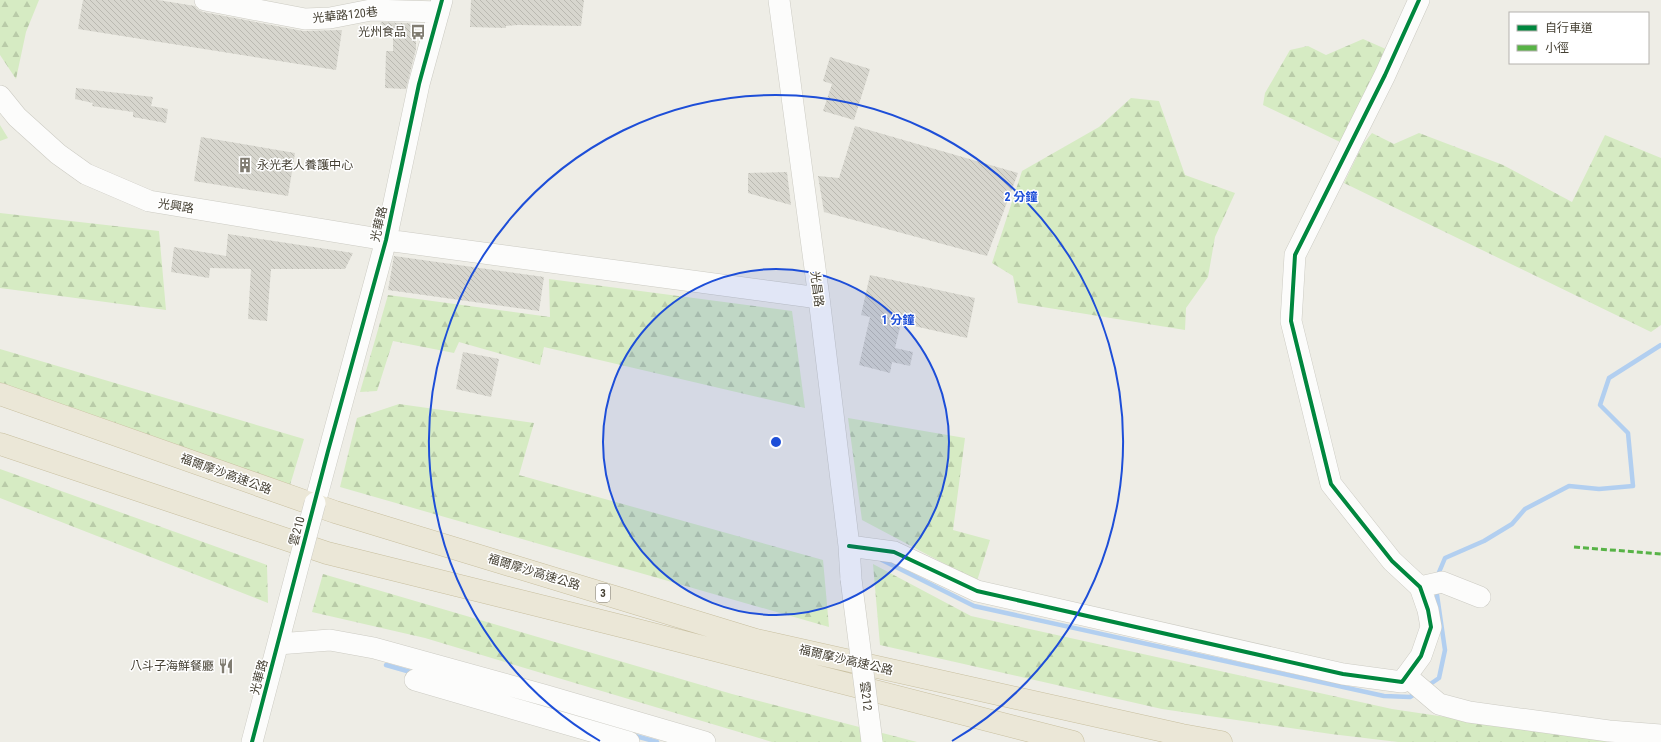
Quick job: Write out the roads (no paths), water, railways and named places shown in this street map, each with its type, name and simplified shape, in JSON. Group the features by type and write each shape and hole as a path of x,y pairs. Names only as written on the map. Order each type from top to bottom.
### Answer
{"highway":[{"name":"福爾摩沙高速公路","path":"0,394 334,512 756,640 1182,735 1221,742"},
{"name":"福爾摩沙高速公路","path":"0,444 327,553 629,628 1073,742"}],"street":[{"name":"光華路120巷","path":"205,0 304,19 330,18 371,10 441,6"},
{"name":"光昌路","path":"779,0 819,298 849,546 851,579"},
{"path":"849,546 894,552 977,591 1343,674 1402,682 1421,656 1431,627 1428,610 1420,587 1392,561 1330,484 1291,321 1295,255 1384,75 1419,0"},
{"name":"光華路","path":"328,451 386,240 419,84 441,6"},
{"name":"光興路","path":"0,96 17,117 58,154 86,174 149,201 386,240 819,298"},
{"name":"雲210","path":"285,616 328,451"},
{"name":"雲212","path":"851,579 872,742"},
{"path":"1420,587 1442,582 1480,597"},
{"name":"光華路","path":"252,742 285,616"},
{"path":"278,644 330,640 374,648 706,742"},
{"path":"1406,676 1439,704 1469,712 1609,731 1661,735"},
{"path":"415,680 629,742"}],"waterway":[{"path":"1437,577 1445,558 1484,541 1512,524 1525,509 1569,486 1599,489 1633,486 1628,433 1600,405 1609,378 1661,345"},
{"path":"882,560 974,606 1384,696 1410,697 1418,692"},
{"path":"1426,687 1439,678 1445,650 1436,588"},
{"path":"386,665 414,673"},
{"path":"632,735 657,742"}],"place":[{"name":"光州食品","path":"418,32"},
{"name":"永光老人養護中心","path":"245,165"},
{"name":"八斗子海鮮餐廳","path":"226,666"}]}
